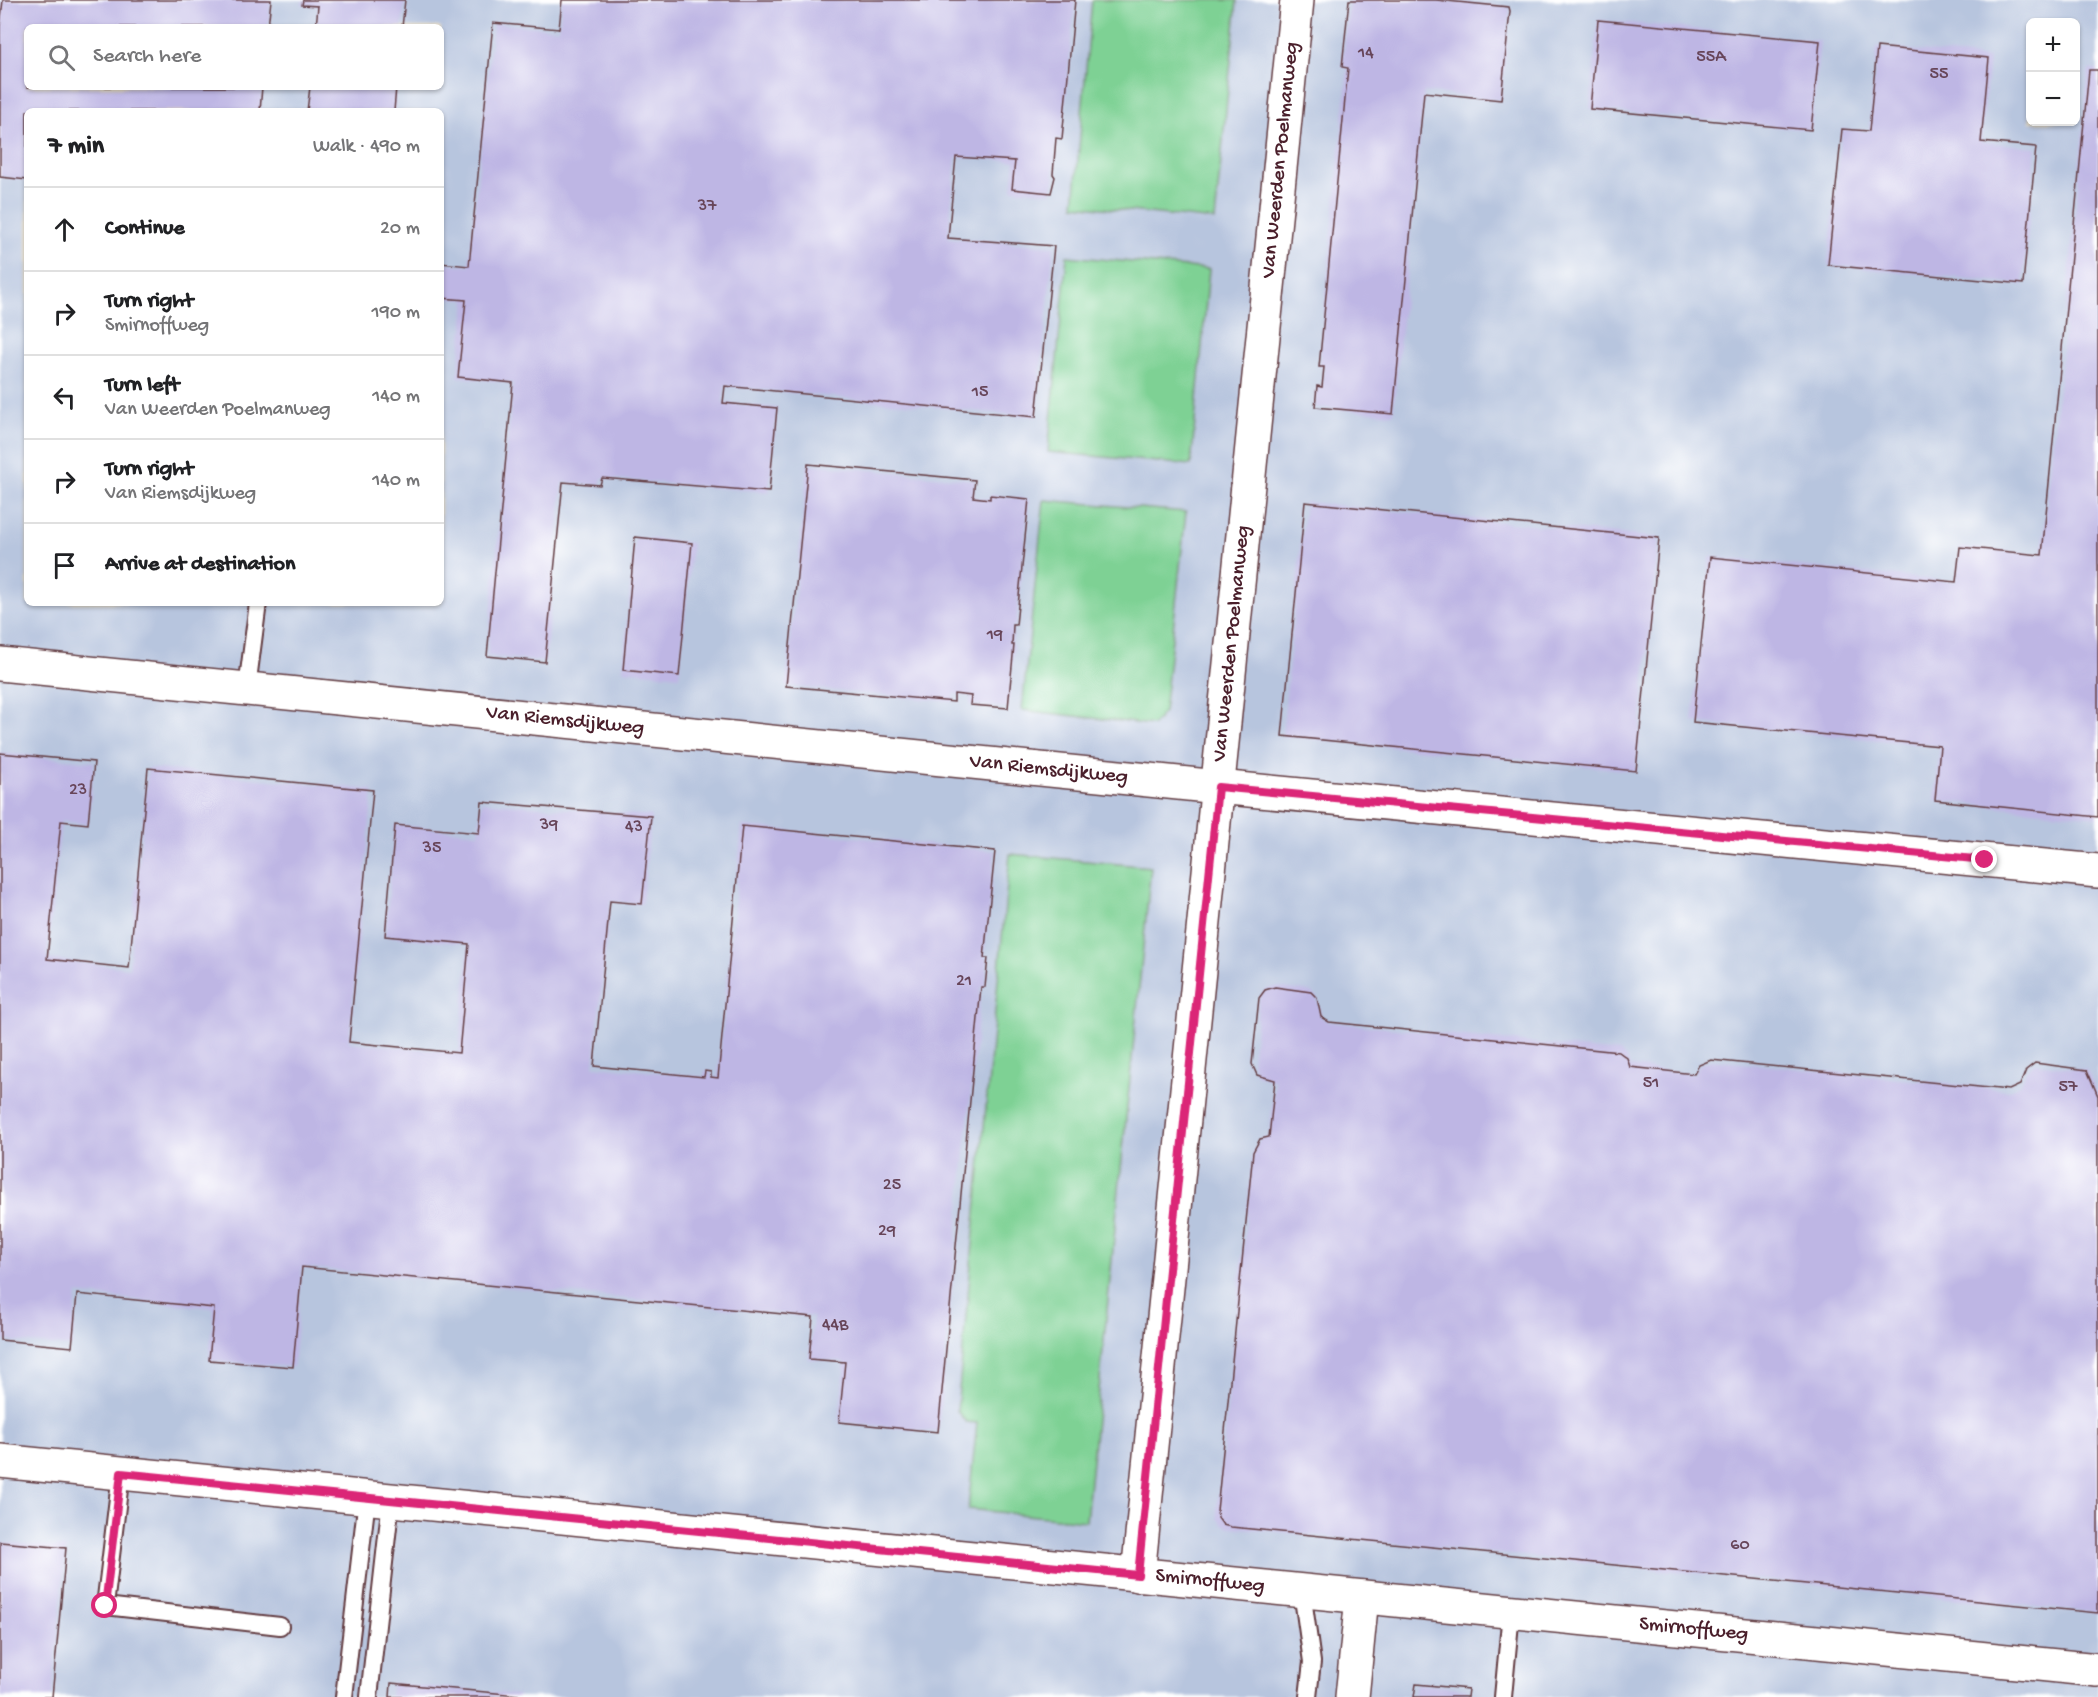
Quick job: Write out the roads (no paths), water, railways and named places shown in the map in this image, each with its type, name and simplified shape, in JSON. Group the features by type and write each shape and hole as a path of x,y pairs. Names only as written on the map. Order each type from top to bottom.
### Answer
{"street":[{"name":"Van Weerden Poelmanweg","path":"1138,1575 1297,0"},
{"name":"Van Riemsdijkweg","path":"0,664 1218,787 2098,871"},
{"name":"Smirnoffweg","path":"0,1461 2098,1670"},
{"path":"1352,1697 1362,1597"}],"lane":[{"path":"247,688 258,606"},
{"path":"121,1473 105,1606 280,1626"},
{"path":"344,1697 379,1499"},
{"path":"369,1697 379,1499"},
{"path":"1302,1591 1312,1662 1308,1697"},
{"path":"1503,1697 1511,1612"}]}
